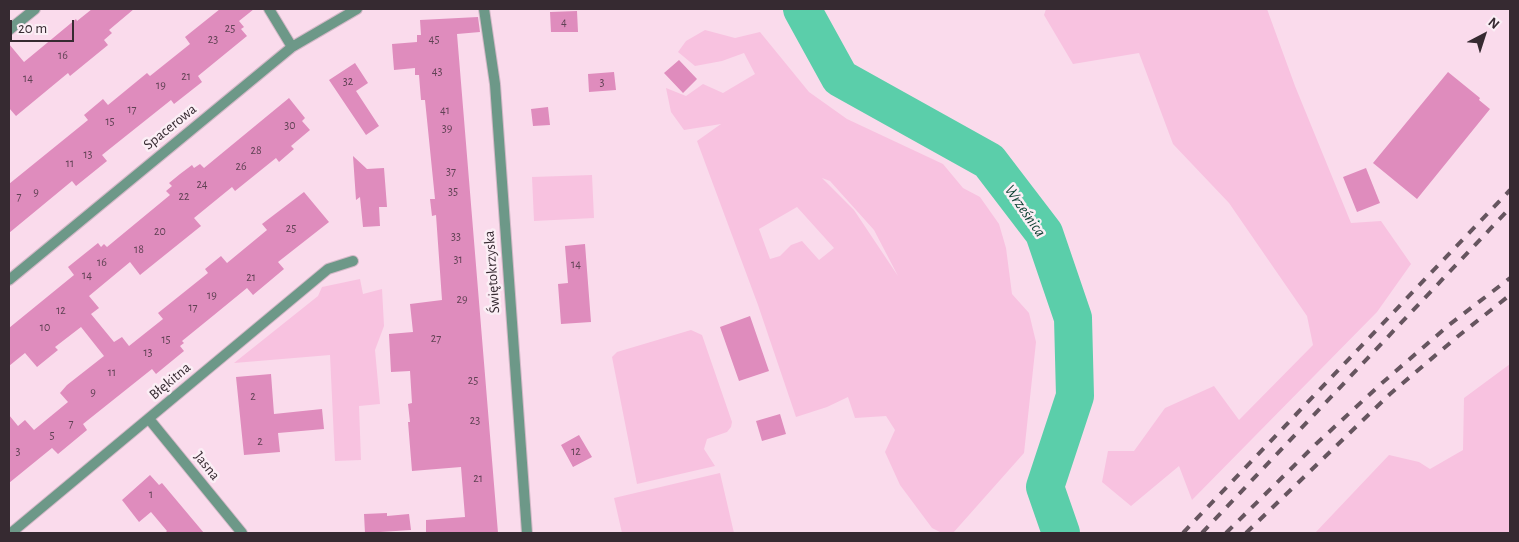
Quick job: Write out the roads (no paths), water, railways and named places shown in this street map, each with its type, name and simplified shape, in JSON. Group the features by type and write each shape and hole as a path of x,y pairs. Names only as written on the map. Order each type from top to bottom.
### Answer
{"street":[{"path":"9,30 35,9"},
{"path":"269,9 292,47"},
{"name":"Spacerowa","path":"9,280 292,47 357,9"},
{"name":"Świętokrzyska","path":"484,9 495,84 527,533"},
{"name":"Błękitna","path":"11,533 328,269 354,261"},
{"name":"Jasna","path":"149,419 242,533"}],"waterway":[{"name":"Wrześnica","path":"802,9 840,78 989,161 1044,233 1073,318 1075,396 1045,487 1061,533"}],"railway":[{"path":"1183,533 1510,190"},
{"path":"1202,533 1510,208"},
{"path":"1226,533 1316,444 1382,383 1449,325 1510,278"},
{"path":"1246,533 1390,394 1510,295"}]}
